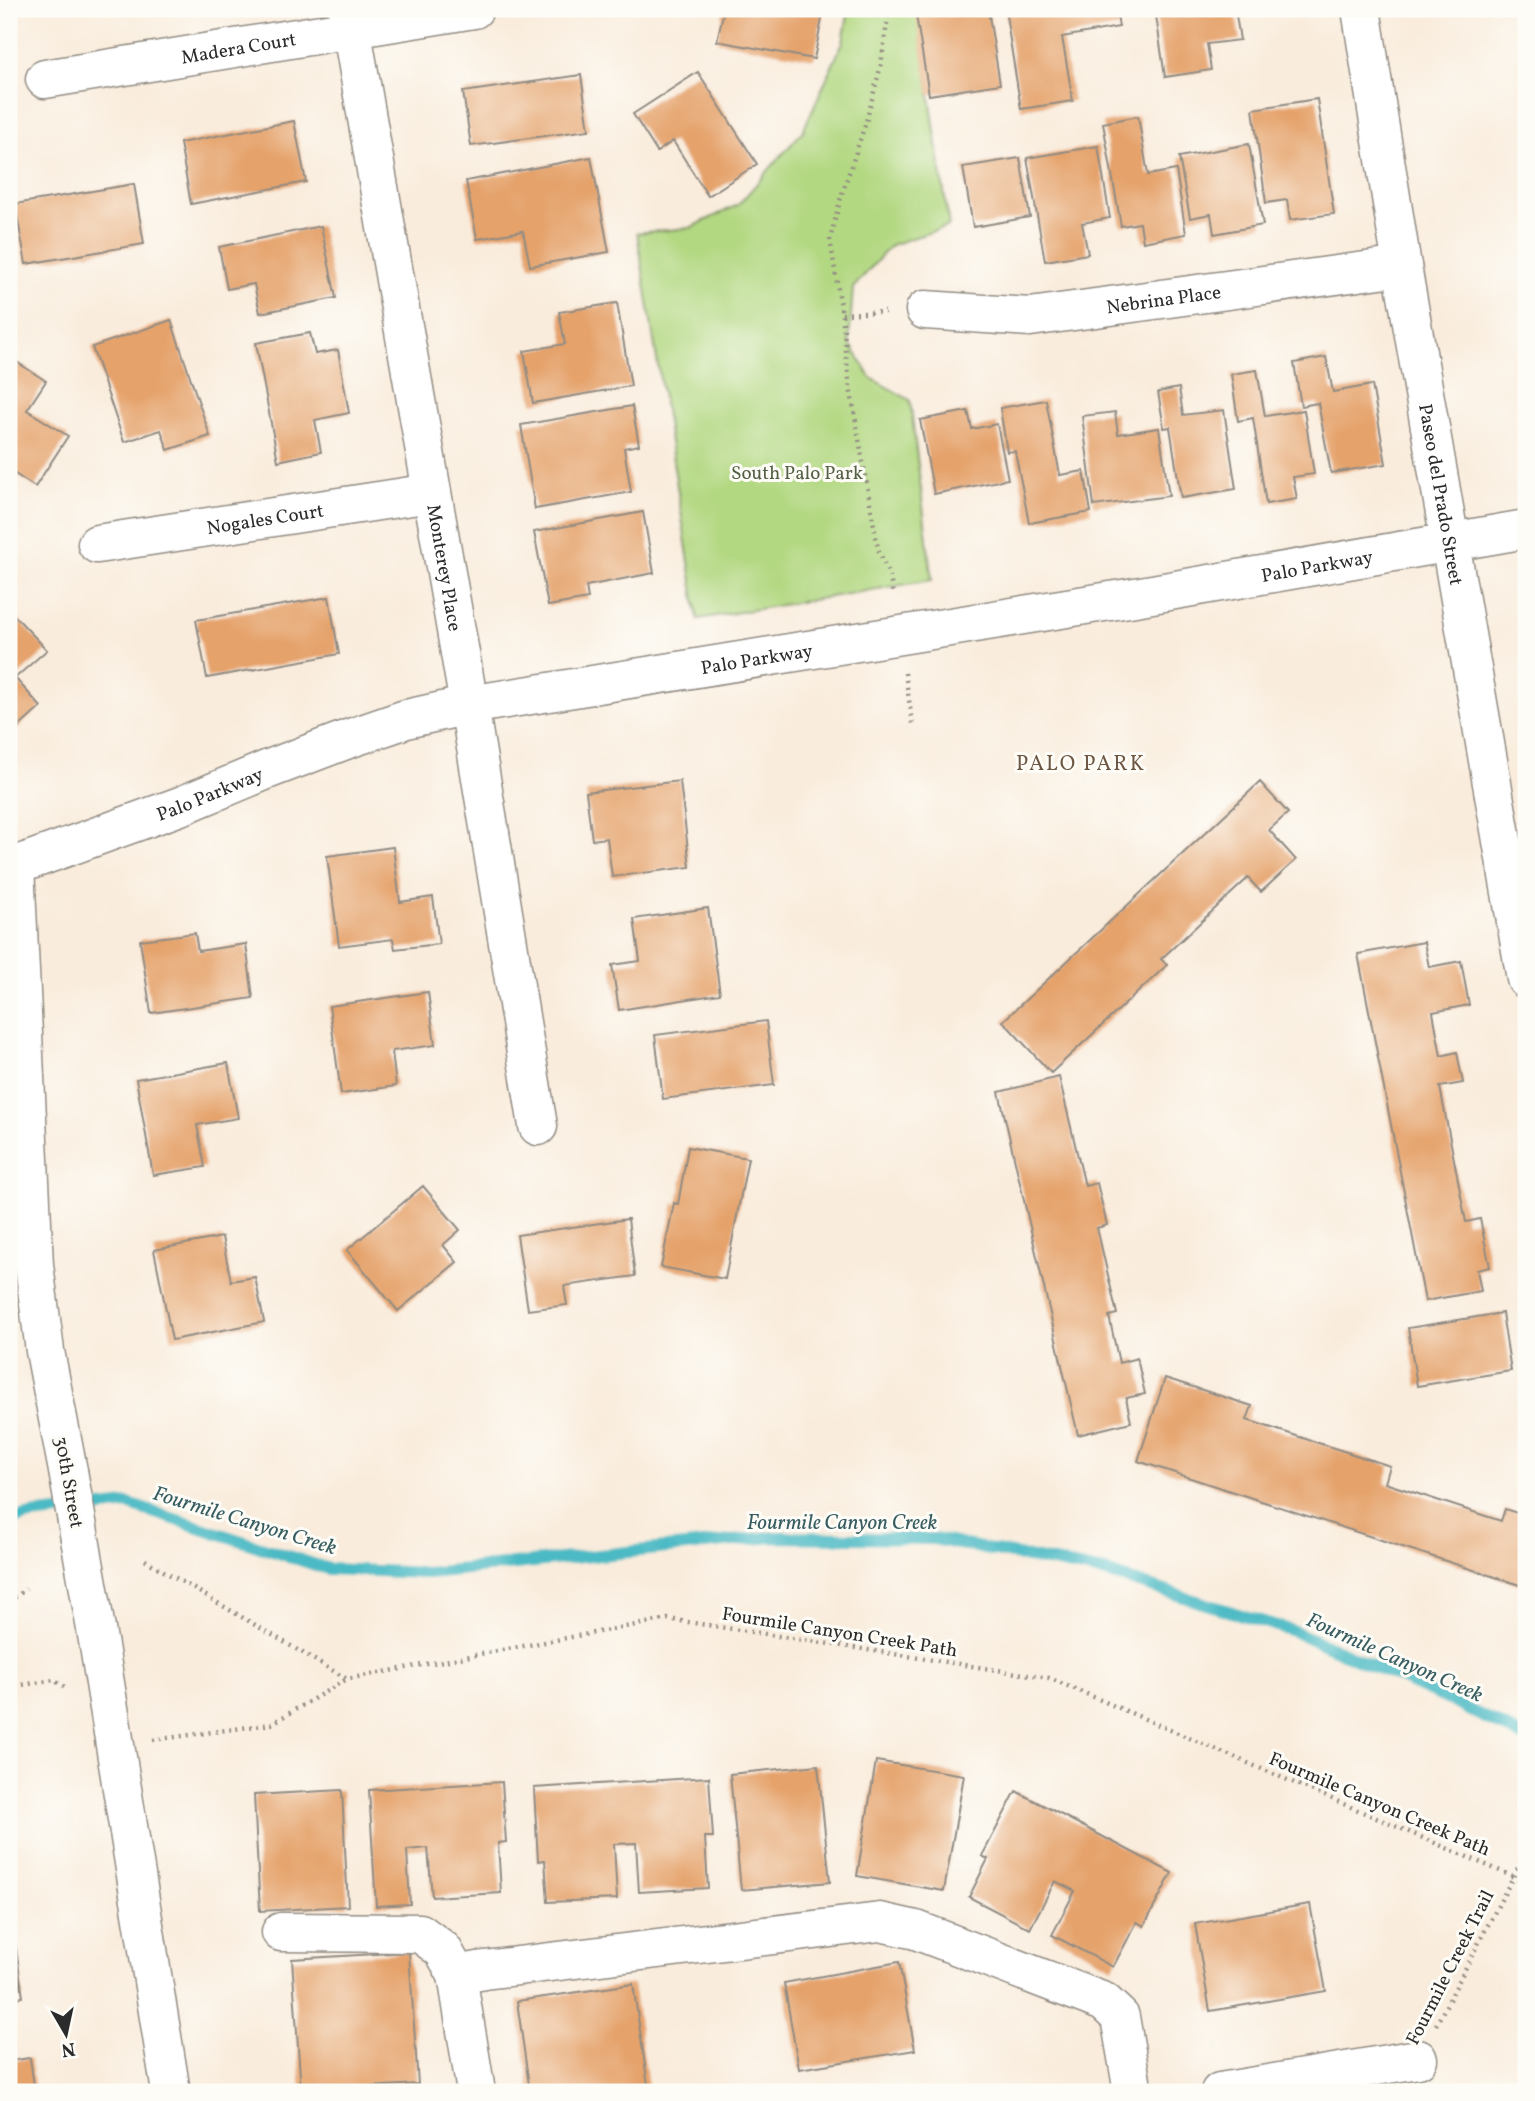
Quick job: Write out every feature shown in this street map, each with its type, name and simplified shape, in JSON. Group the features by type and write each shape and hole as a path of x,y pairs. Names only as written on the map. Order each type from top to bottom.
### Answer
{"street":[{"name":"Madera Court","path":"45,79 349,19 474,9"},
{"name":"Paseo del Prado Street","path":"1362,9 1402,266 1526,979"},
{"name":"Monterey Place","path":"349,19 469,705 538,1126"},
{"name":"Nebrina Place","path":"925,310 1030,317 1402,266"},
{"name":"Nogales Court","path":"97,544 431,494"},
{"name":"Palo Parkway","path":"12,867 406,719 469,705 1135,597 1526,529"},
{"name":"30th Street","path":"12,867 34,1265 45,1351 99,1646 171,2092"},
{"path":"457,1975 880,1922 916,1930 1104,2002 1120,2017 1133,2092"},
{"path":"281,1932 420,1933 443,1950 457,1975 476,2092"},
{"path":"1220,2092 1418,2059"}],"path":[{"path":"889,9 881,65 830,239 849,381 878,549 890,577 913,727"},
{"path":"9,1687 54,1680 110,1718 151,1740 271,1724 347,1679 145,1560"},
{"path":"9,1602 26,1589"},
{"name":"Fourmile Canyon Creek Path","path":"347,1679 668,1619 1049,1678 1526,1882"},
{"name":"Fourmile Creek Trail","path":"1418,2059 1526,1852"}],"green space":[{"name":"South Palo Park","path":"849,9 917,9 949,226 891,245 853,288 849,342 871,378 910,400 932,580 698,619 637,233 690,228 738,205 803,131 843,42"}],"building":[{"path":"724,9 824,9 814,59 717,41"},
{"path":"915,9 988,9 1000,84 929,95"},
{"path":"1005,9 1116,9 1119,27 1062,37 1073,101 1021,109"},
{"path":"1155,9 1235,9 1240,40 1207,44 1211,70 1165,77"},
{"path":"698,72 757,164 708,196 673,141 657,152 633,114"},
{"path":"581,75 589,130 471,146 463,92"},
{"path":"1317,99 1334,214 1290,220 1287,200 1266,203 1253,109"},
{"path":"1138,116 1148,175 1176,170 1186,234 1143,242 1140,223 1121,226 1103,123"},
{"path":"294,121 306,182 191,204 180,143"},
{"path":"1249,144 1263,225 1214,234 1211,214 1190,218 1179,157"},
{"path":"1098,146 1110,218 1082,223 1088,254 1045,261 1027,158"},
{"path":"591,157 609,252 530,266 523,231 477,239 466,181"},
{"path":"1020,158 1030,217 973,227 963,167"},
{"path":"134,184 144,244 26,264 15,204"},
{"path":"321,226 336,298 260,313 254,284 227,289 219,247"},
{"path":"617,303 631,386 533,403 524,351 565,344 559,312"},
{"path":"171,320 210,436 168,450 161,430 124,442 92,347"},
{"path":"310,333 315,354 338,350 349,413 315,420 321,452 278,461 256,343"},
{"path":"9,357 46,381 27,410 68,436 35,487 9,470"},
{"path":"1326,357 1333,392 1372,385 1386,464 1331,473 1318,403 1301,406 1294,363"},
{"path":"1257,370 1265,416 1304,410 1314,474 1293,477 1297,499 1266,504 1253,418 1238,421 1231,374"},
{"path":"1179,388 1183,415 1224,410 1236,489 1181,498 1170,427 1164,428 1158,392"},
{"path":"1046,400 1060,475 1084,471 1091,512 1029,523 1015,451 1007,452 1000,408"},
{"path":"632,406 639,445 624,448 631,492 535,509 521,425"},
{"path":"968,411 972,429 997,424 1008,479 934,494 920,420"},
{"path":"1115,412 1118,434 1159,428 1169,496 1094,506 1082,416"},
{"path":"643,512 654,573 586,586 588,599 548,606 534,532"},
{"path":"329,597 339,654 207,678 196,620"},
{"path":"12,613 47,650 15,678 41,707 9,736 9,616"},
{"path":"680,781 690,867 612,877 607,838 592,840 586,792"},
{"path":"1260,782 1288,813 1269,830 1296,860 1261,892 1248,878 1161,959 1167,965 1051,1073 1003,1021"},
{"path":"393,847 400,902 433,897 439,944 395,949 393,939 339,946 327,856"},
{"path":"708,908 720,994 619,1010 612,965 640,961 634,919"},
{"path":"195,933 198,951 246,944 253,998 151,1013 140,940"},
{"path":"1424,942 1429,967 1461,961 1469,1005 1433,1012 1441,1056 1457,1052 1463,1083 1440,1087 1466,1222 1480,1219 1490,1267 1477,1270 1481,1291 1425,1301 1358,954"},
{"path":"428,992 435,1045 392,1051 396,1086 341,1094 329,1006"},
{"path":"766,1021 774,1085 663,1099 655,1035"},
{"path":"228,1063 238,1118 197,1125 205,1167 153,1175 136,1079"},
{"path":"1059,1077 1085,1186 1097,1183 1107,1225 1097,1228 1117,1314 1109,1316 1119,1363 1137,1358 1145,1394 1126,1398 1131,1422 1078,1435 999,1092"},
{"path":"688,1147 748,1158 725,1279 661,1267 674,1203 678,1204"},
{"path":"423,1186 460,1230 443,1245 457,1262 398,1311 347,1250"},
{"path":"628,1219 635,1276 564,1286 567,1305 528,1310 517,1235"},
{"path":"222,1237 231,1281 255,1277 264,1322 172,1340 154,1250"},
{"path":"1502,1313 1511,1371 1417,1386 1408,1328"},
{"path":"1165,1378 1252,1406 1247,1420 1390,1466 1385,1483 1501,1521 1505,1509 1526,1516 1526,1587 1138,1461"},
{"path":"876,1761 964,1775 944,1891 857,1876"},
{"path":"818,1765 830,1882 741,1890 730,1774"},
{"path":"709,1777 713,1837 705,1837 708,1888 639,1892 636,1843 614,1844 617,1899 548,1902 545,1860 538,1861 534,1788"},
{"path":"502,1782 506,1842 498,1843 501,1893 432,1897 428,1848 407,1850 410,1904 376,1906 369,1790"},
{"path":"342,1790 348,1906 260,1911 254,1795"},
{"path":"1016,1791 1172,1873 1144,1926 1137,1922 1113,1967 1052,1935 1075,1891 1055,1881 1030,1929 969,1897 988,1859 982,1856"},
{"path":"1310,1904 1326,1991 1210,2011 1195,1924"},
{"path":"15,1941 23,1997 9,1999 9,1942"},
{"path":"409,1952 418,2084 301,2091 292,1959"},
{"path":"899,1962 915,2050 799,2069 784,1983"},
{"path":"633,1984 649,2092 530,2092 517,2001"},
{"path":"30,2058 35,2092 9,2092 9,2061"}],"waterway":[{"name":"Fourmile Canyon Creek","path":"9,1520 128,1504 328,1569 428,1573 771,1537 934,1539 1104,1572 1296,1632 1447,1699 1526,1738"}],"district":[{"name":"PALO PARK","path":"1081,763"}]}
